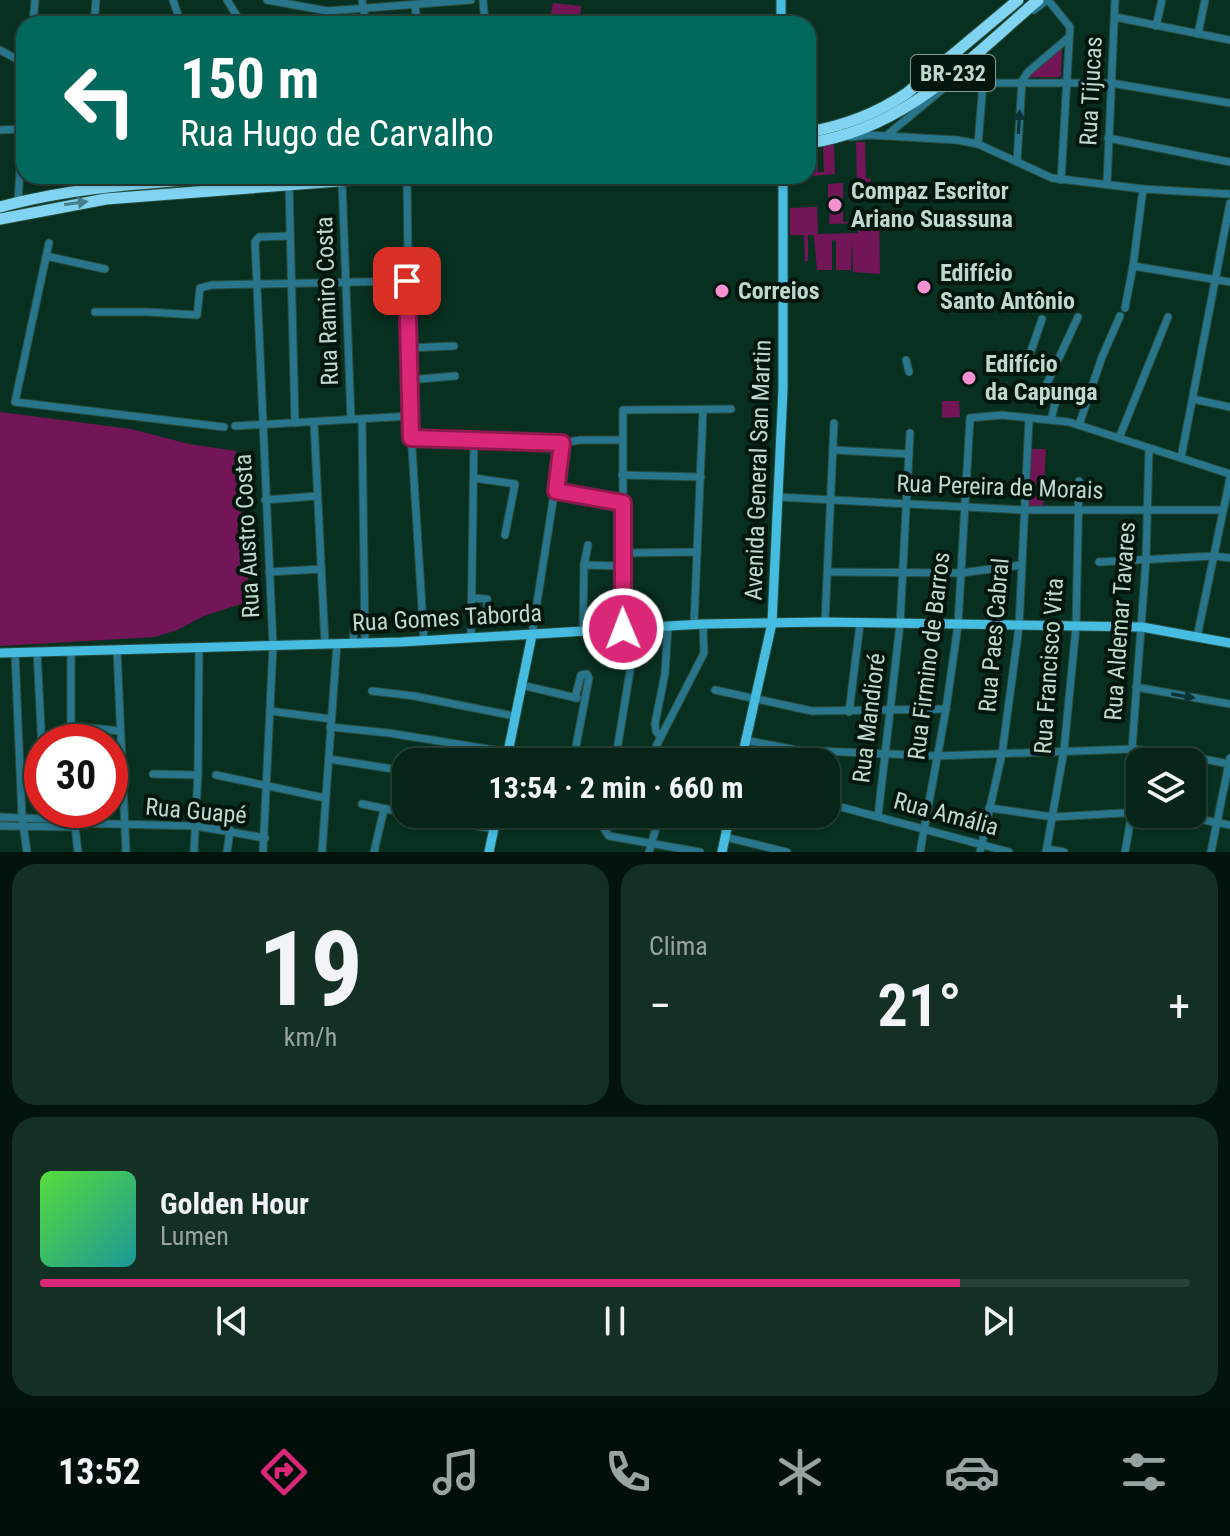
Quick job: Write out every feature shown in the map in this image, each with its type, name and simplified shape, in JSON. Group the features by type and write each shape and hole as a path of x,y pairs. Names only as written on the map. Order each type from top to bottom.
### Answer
{"highway":[{"name":"BR-232","path":"860,129 1018,0"},
{"name":"BR-232","path":"816,132 860,129 908,108 1038,0"},
{"path":"816,143 860,129"},
{"path":"0,207 104,187 141,184"},
{"path":"0,219 106,199 289,184"}],"main road":[{"name":"Avenida General San Martin","path":"744,748 772,623 784,364 783,184"},
{"name":"Rua Gomes Taborda","path":"0,653 353,643 699,624 825,622 1142,627 1230,643"},
{"path":"509,748 532,635"},
{"path":"489,852 494,828"},
{"path":"722,852 727,828"}],"street":[{"path":"267,0 328,11 362,4 415,5 471,0"},
{"path":"886,136 1047,0 1068,23 1061,180"},
{"name":"Rua Tijucas","path":"1107,184 1115,0"},
{"path":"1156,26 1162,0"},
{"path":"1198,34 1205,0"},
{"path":"415,5 416,16"},
{"path":"1115,17 1230,40"},
{"path":"1017,162 1021,82 1028,72 1068,38"},
{"path":"969,68 983,83 978,144"},
{"path":"983,83 1111,83 1230,103"},
{"path":"902,123 901,131 907,137"},
{"path":"860,129 886,136 949,139 978,144 1061,180 1230,194"},
{"path":"1108,138 1230,162"},
{"path":"18,202 19,184"},
{"path":"289,184 295,423"},
{"name":"Rua Ramiro Costa","path":"342,184 351,419"},
{"path":"405,184 410,416 424,640"},
{"path":"1125,308 1143,189"},
{"path":"1181,458 1230,203"},
{"name":"Rua Austro Costa","path":"263,852 273,646 261,425 256,239 289,236"},
{"path":"49,243 15,402 224,427"},
{"path":"46,256 105,269"},
{"path":"1133,266 1230,282"},
{"path":"95,312 197,315 200,288 212,285 407,281"},
{"path":"1079,425 1102,357 1120,316"},
{"path":"1051,420 1056,400 1045,389 1078,317"},
{"path":"1119,438 1168,317"},
{"path":"1042,319 1028,360 1052,373"},
{"path":"408,348 454,346"},
{"path":"906,360 909,372"},
{"path":"409,380 455,376"},
{"path":"1193,399 1230,407"},
{"path":"623,629 624,410 731,409"},
{"path":"655,748 704,653 699,624 697,552 703,410"},
{"path":"235,426 410,416"},
{"name":"Rua Firmino de Barros","path":"920,852 958,625 970,421 972,416 1029,418"},
{"path":"1029,418 1079,425 1230,476 1197,637"},
{"name":"Rua Paes Cabral","path":"981,849 1002,754 1019,627 1029,418"},
{"path":"362,419 365,642"},
{"path":"314,422 325,644"},
{"path":"825,622 834,423"},
{"name":"Rua Mandioré","path":"878,816 900,624 910,433"},
{"path":"411,438 562,443 622,440"},
{"path":"471,637 474,440"},
{"path":"532,635 562,443"},
{"name":"Rua Aldemar Tavares","path":"1132,748 1146,560 1149,448"},
{"path":"833,450 909,454"},
{"path":"622,475 701,477"},
{"path":"474,478 515,484 505,535"},
{"name":"Rua Francisco Vita","path":"1046,850 1064,750 1076,627 1079,481"},
{"path":"556,491 623,503"},
{"path":"265,500 317,496"},
{"name":"Rua Pereira de Morais","path":"777,497 1023,510 1222,510"},
{"path":"583,632 584,565 588,545"},
{"path":"622,553 697,552"},
{"path":"1099,562 1214,556 1230,558"},
{"path":"584,565 622,566"},
{"path":"829,572 961,573 1021,565"},
{"path":"269,572 321,569"},
{"path":"472,598 487,599 487,609"},
{"path":"353,643 355,618 364,614"},
{"path":"849,712 860,624"},
{"path":"661,737 655,724 665,673 668,627"},
{"path":"617,748 637,629"},
{"path":"322,852 337,643"},
{"path":"194,852 199,648"},
{"path":"71,650 72,724"},
{"path":"117,650 120,724"},
{"path":"37,651 41,724"},
{"path":"15,652 27,852"},
{"path":"521,685 580,698 573,748"},
{"path":"1136,687 1230,704"},
{"path":"715,690 812,711 946,709"},
{"path":"372,691 514,716"},
{"path":"270,711 460,748"},
{"path":"745,740 796,750 937,756 1126,749"},
{"path":"1206,758 1230,762 1211,852"},
{"path":"329,759 392,769"},
{"path":"153,774 198,775"},
{"path":"216,775 325,798"},
{"path":"362,804 392,811"},
{"name":"Rua Amália","path":"840,806 925,829 981,849 1009,852"},
{"path":"989,808 1053,817 1126,813"},
{"path":"374,852 384,809"},
{"path":"0,817 23,822"},
{"path":"1206,820 1230,825"},
{"path":"0,826 23,822"},
{"name":"Rua Guapé","path":"128,825 196,826 265,838"},
{"path":"74,828 78,852"},
{"path":"125,828 126,852"},
{"path":"606,828 607,834 614,837 700,852"},
{"path":"649,852 656,828"},
{"path":"1125,852 1132,828"},
{"path":"227,852 230,830"},
{"path":"725,837 787,852"},
{"path":"1046,850 1064,852"}],"shaded area":[{"path":"553,3 581,6 580,16 551,16"},
{"path":"1062,47 1061,77 1028,76"},
{"path":"856,142 865,142 866,178 871,179 871,184 857,184"},
{"path":"834,143 835,174 816,176 816,148 818,172 824,172 823,146"},
{"path":"843,183 843,222 871,221 871,212 879,212 880,274 853,272 852,240 851,270 836,270 836,241 832,240 832,270 817,270 814,235 808,235 808,261 805,261 804,235 790,235 790,208 814,207 817,207 818,234 858,233 858,223 829,224 831,199 828,198 828,184"},
{"path":"942,401 959,401 960,417 942,418"},
{"path":"0,412 131,429 189,444 236,451 250,601 155,637 0,646"},
{"path":"1029,449 1046,449 1043,508 1026,507"}],"waterway":[{"path":"0,822 19,823"}],"place":[{"name":"Compaz Escritor Ariano Suassuna","path":"835,205"},
{"name":"Edifício Santo Antônio","path":"924,287"},
{"name":"Correios","path":"722,291"},
{"name":"Edifício da Capunga","path":"969,378"}],"route":[{"path":"407,281 411,438 562,443 556,491 623,503 623,629"}]}
